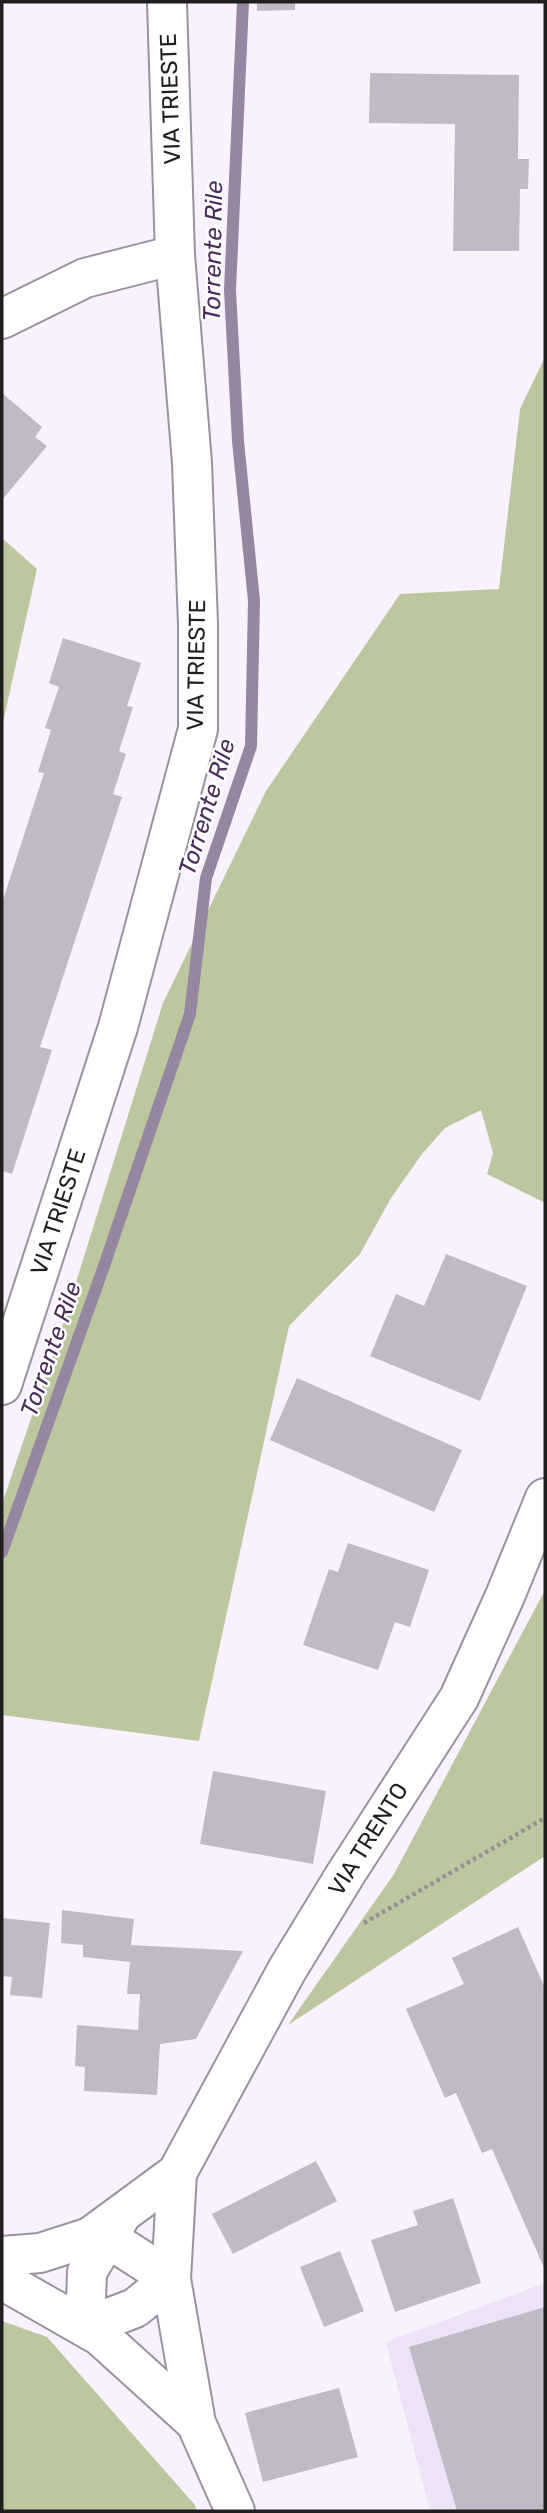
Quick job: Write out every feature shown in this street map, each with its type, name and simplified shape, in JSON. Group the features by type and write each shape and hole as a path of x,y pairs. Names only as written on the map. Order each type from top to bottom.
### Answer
{"street":[{"name":"VIA TRIESTE","path":"2,1385 118,1027 198,729 198,625 192,463 175,255 167,2"},
{"path":"2,319 85,278 175,255"},
{"name":"VIA TRENTO","path":"2,2256 40,2253 107,2231 177,2173 287,1970 459,1698 506,1596 545,1498"},
{"name":"VIA TRENTO","path":"177,2173 172,2279 196,2423 235,2511"},
{"path":"85,2327 135,2308 172,2279 120,2246 107,2231"},
{"name":"VIA TRENTO","path":"85,2327 88,2272 107,2231"},
{"name":"VIA TRENTO","path":"2,2280 100,2336 196,2423"}],"path":[{"path":"358,1927 545,1818"}],"shaded area":[{"path":"545,2283 545,2511 430,2511 386,2342"}],"green space":[{"path":"545,357 545,1203 487,1174 493,1153 481,1110 445,1128 422,1154 391,1198 360,1254 289,1326 199,1741 2,1715 2,1504 63,1324 163,1003 266,791 400,594 499,589 520,409"},
{"path":"2,538 37,569 2,727"},
{"path":"545,1590 545,1856 288,2025 394,1874"},
{"path":"2,2321 47,2337 195,2505 197,2511 2,2511"}],"building":[{"path":"257,2 295,2 295,10 257,11"},
{"path":"370,73 519,75 518,159 529,159 528,189 520,189 519,251 453,251 455,124 369,123"},
{"path":"2,393 42,427 35,437 47,446 2,500"},
{"path":"63,638 141,663 127,706 133,707 119,751 126,754 113,794 122,797 40,1047 52,1050 12,1174 2,1171 2,903 44,773 38,772 51,730 45,728 59,687 49,683"},
{"path":"446,1254 527,1286 480,1401 370,1356 396,1294 424,1306"},
{"path":"297,1378 462,1450 434,1512 270,1440"},
{"path":"348,1543 429,1570 410,1627 395,1622 378,1670 303,1645 329,1569 338,1572"},
{"path":"213,1771 326,1791 313,1864 200,1844"},
{"path":"62,1910 134,1919 131,1945 243,1951 196,2039 160,2044 157,2095 84,2091 85,2067 75,2066 77,2025 138,2030 140,1994 127,1994 130,1962 83,1957 83,1945 61,1943"},
{"path":"2,1918 50,1923 42,1998 10,1995 12,1977 2,1976"},
{"path":"518,1927 545,1988 545,2270 492,2149 482,2153 456,2093 445,2098 406,2009 464,1984 452,1958"},
{"path":"316,2161 337,2201 233,2254 212,2214"},
{"path":"453,2198 481,2283 395,2312 371,2240 418,2225 413,2211"},
{"path":"340,2251 364,2311 324,2327 300,2267"},
{"path":"545,2307 545,2511 457,2511 409,2347"},
{"path":"339,2388 358,2457 263,2482 245,2413"}],"waterway":[{"name":"Torrente Rile","path":"2,1552 190,1014 206,878 251,746 254,601 238,441 230,290 243,2"}]}
